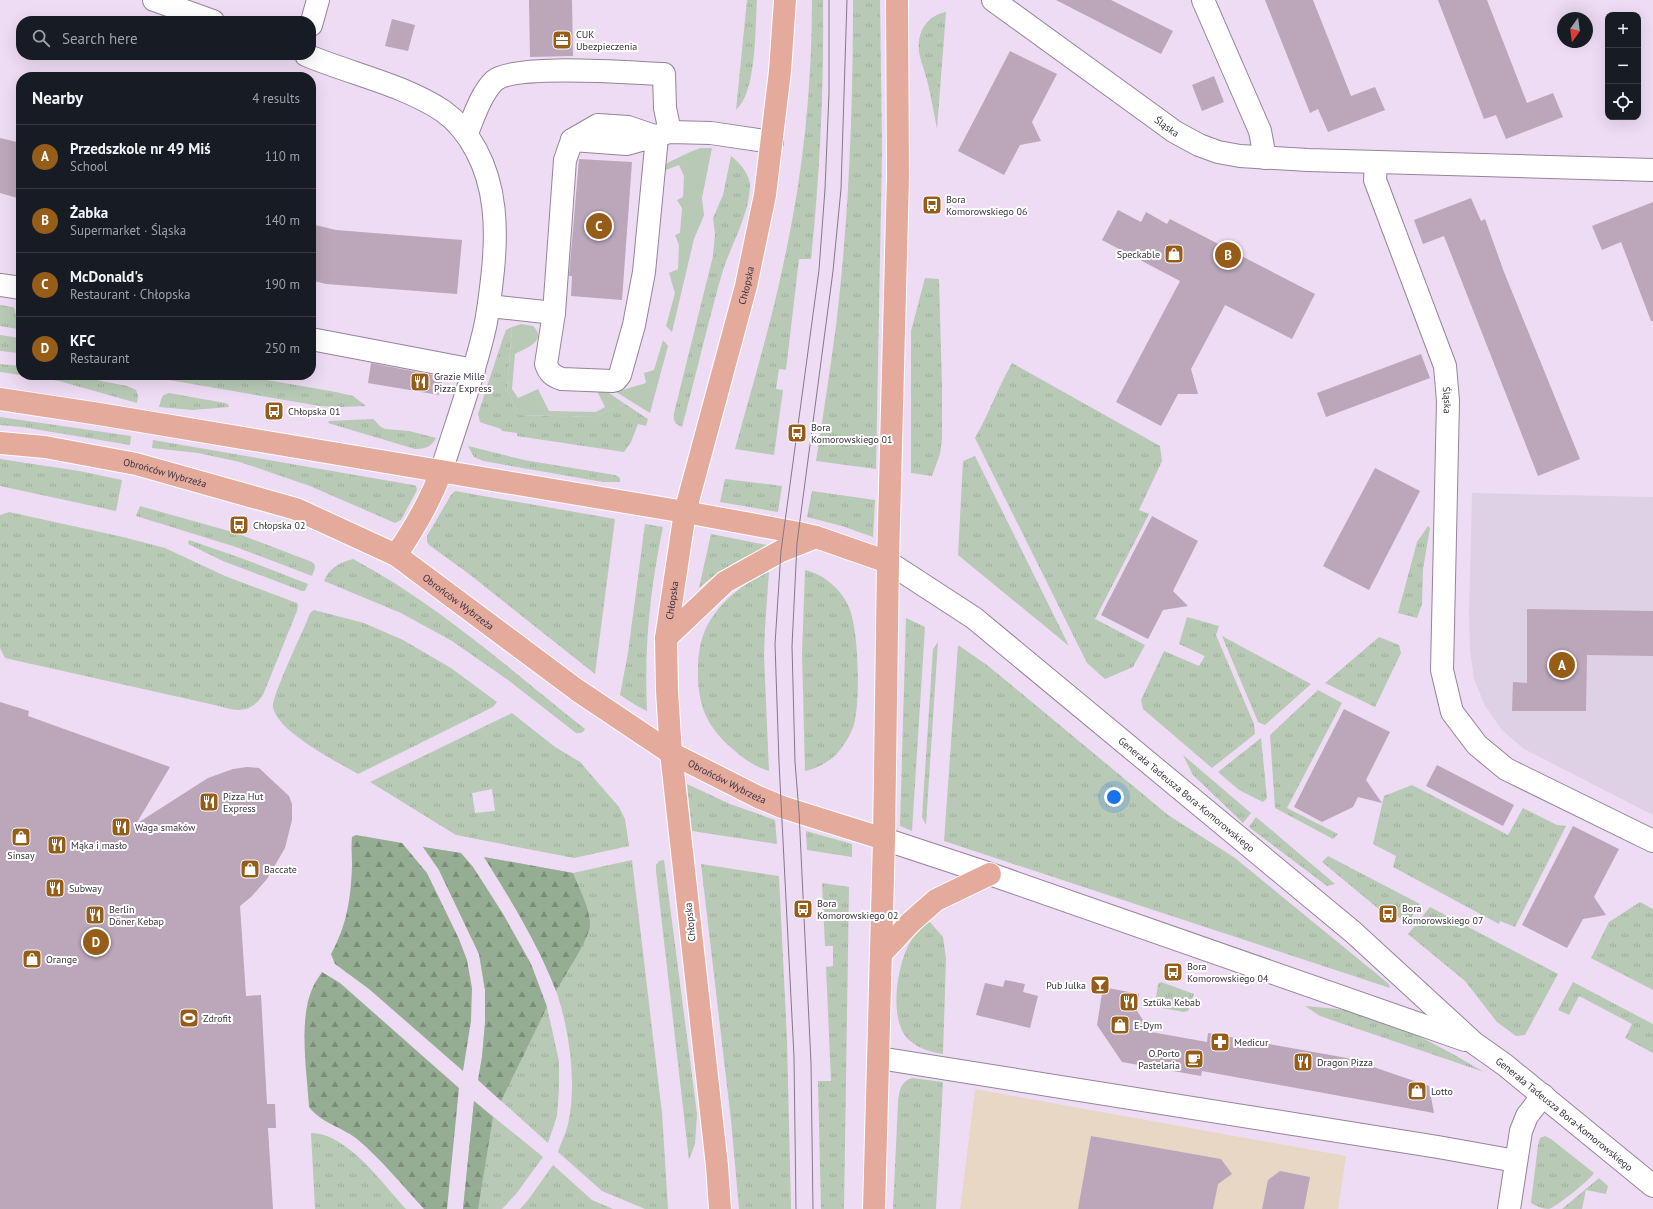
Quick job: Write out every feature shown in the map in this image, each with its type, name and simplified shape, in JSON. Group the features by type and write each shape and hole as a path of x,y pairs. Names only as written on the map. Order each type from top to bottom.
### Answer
{"main road":[{"name":"Chłopska","path":"720,1209 716,1159 671,753 667,691 666,638 685,512 746,286 765,195 780,71 784,0"},
{"path":"874,1209 879,1058 888,562 898,177 897,0"},
{"path":"0,399 99,414 685,512 816,537 888,562"},
{"name":"Obrońców Wybrzeża","path":"0,443 45,447 136,464 288,506 396,555 577,690 671,753 758,797 782,807 884,839"},
{"path":"396,555 409,537 434,490 441,472"},
{"path":"666,638 725,582 781,551 816,537"},
{"path":"881,954 936,900 990,874"}],"street":[{"path":"154,0 199,16"},
{"path":"314,16 318,0"},
{"name":"Śląska","path":"993,0 1142,109 1198,145 1218,152 1265,158 1653,170"},
{"path":"1203,0 1260,130 1265,158"},
{"path":"316,59 404,91 443,111 467,133 484,164 492,192 496,239 489,306 474,370 441,472"},
{"path":"467,133 488,88 502,76 536,70 664,74 664,134 644,272 634,325 620,375 616,380 607,381 562,379 554,376 548,371 546,364 554,313 565,160 572,140 627,144 664,134 711,133 772,142"},
{"name":"Śląska","path":"1376,162 1375,180 1444,366 1448,401 1442,670 1452,712 1477,745 1506,769 1653,841"},
{"path":"0,284 16,287"},
{"path":"489,306 554,313"},
{"path":"316,340 474,370"},
{"name":"Generała Tadeusza Bora-Komorowskiego","path":"888,562 974,618 1353,932 1474,1043 1505,1065 1653,1186"},
{"name":"Generała Tadeusza Bora-Komorowskiego","path":"884,839 990,874 1474,1043"},
{"path":"879,1058 1438,1147 1516,1161"},
{"path":"1508,1209 1521,1131 1527,1116 1542,1095"}],"shaded area":[{"path":"1472,493 1653,497 1653,815 1524,749 1502,730 1485,706 1474,679 1470,651 1469,614"},
{"path":"975,1089 1346,1156 1338,1209 960,1209"}],"green space":[{"path":"747,0 757,0 754,58 748,89 743,101 736,110"},
{"path":"812,0 823,0 821,130 817,195 811,259 799,259 786,370 779,369 776,389 783,390 774,455 735,449 773,308 791,229 801,164 808,99 812,33"},
{"path":"853,0 880,0 882,151 876,469 816,461 836,326 844,245 851,123"},
{"path":"946,12 937,129 926,77 920,57 919,42 920,35 927,23 938,14"},
{"path":"701,148 712,148 702,198 704,215 694,239 672,332 666,326 675,293 669,273 678,269 679,245 675,235 680,233 682,208 677,200 683,197 684,176 679,165 666,170 665,167 667,163"},
{"path":"731,156 741,165 748,177 750,182 749,197 747,208 723,270 682,427 675,422 674,413 713,256 715,234 713,218 723,195"},
{"path":"925,278 939,279 942,439 940,454 932,476 911,473 911,331"},
{"path":"0,305 13,307 15,309 16,316 16,329 0,326"},
{"path":"521,324 533,326 537,331 538,336 534,343 515,354 512,389 518,398 538,389 549,411 596,412 605,407 597,391 609,393 625,404 594,417 519,415 507,390 512,327"},
{"path":"512,327 507,390 519,415 594,417 625,404 648,419 646,426 638,424 631,442 624,452 517,436 517,433 502,431 501,429 480,422 478,414 502,341 506,330"},
{"path":"0,335 16,337 16,353 0,351"},
{"path":"663,340 668,346 650,413 616,392 646,383 644,373 654,370"},
{"path":"1012,363 1160,446 1162,461 1139,510 1149,514 1095,619 1145,645 1133,667 1105,679 1087,663 975,438"},
{"path":"0,364 16,366 16,374 0,372"},
{"path":"53,380 96,380 127,386 136,390 138,396 137,403"},
{"path":"169,380 268,380 353,396 366,406 320,406"},
{"path":"169,393 225,403 228,404 229,407 192,410 159,407 163,396"},
{"path":"0,417 131,436 130,445 22,427 0,425"},
{"path":"373,419 385,429 409,431 436,438 432,444 427,447 415,449 328,423 329,421"},
{"path":"153,440 413,485 416,486 417,490 401,520 395,523 310,486 240,462 198,453 152,448"},
{"path":"468,446 524,460 615,475 620,478 620,482 603,482 483,461 474,457"},
{"path":"975,456 1069,646 958,555 963,461"},
{"path":"0,459 79,471 122,480 116,511 0,486"},
{"path":"725,479 782,486 778,512 720,502"},
{"path":"455,491 615,519 595,674 469,574 429,545 427,542 427,536 451,495"},
{"path":"812,491 875,500 873,537 842,526 807,517"},
{"path":"140,506 236,533 312,562 315,568 312,576 236,547 136,516"},
{"path":"9,512 123,537 165,548 225,576 297,603 297,611 263,695 254,705 249,708 238,710 5,658 0,648 0,515"},
{"path":"645,524 663,527 651,595 647,641 647,711 620,695 628,653"},
{"path":"1428,526 1430,528 1423,569 1422,604 1417,618 1398,613 1417,542"},
{"path":"711,534 772,546 733,564 699,588"},
{"path":"189,540 308,584 305,591 302,591 223,561 188,544"},
{"path":"353,559 415,596 444,617 585,729 581,733 576,733 508,680 452,641 401,613 324,581 332,569 343,562"},
{"path":"805,570 824,578 836,588 848,605 852,616 858,662 858,695 853,728 843,747 829,761 805,771 802,653"},
{"path":"769,572 764,656 769,771 747,760 717,734 702,705 699,694 698,669 702,638 711,619 733,594 759,576"},
{"path":"314,610 364,623 403,640 451,668 497,702 493,707 358,774 323,754 296,736 277,717 273,707 283,676 310,613"},
{"path":"1187,617 1219,626 1216,635 1254,724 1255,734 1212,768 1143,709 1141,700 1164,651 1199,666 1205,656 1179,644"},
{"path":"906,618 925,627 912,831 900,826"},
{"path":"1222,636 1311,684 1265,725 1258,722"},
{"path":"1379,637 1399,645 1401,653 1375,707 1325,683"},
{"path":"938,642 926,825 922,817 933,649"},
{"path":"958,645 987,665 1168,815 1235,858 1389,984 1390,988 944,841"},
{"path":"1318,690 1342,703 1287,808 1338,834 1333,839 1275,808 1270,735"},
{"path":"512,713 555,747 580,762 619,807 625,819 629,846 574,858 456,835 370,782","holes":["492,789 495,811 475,813 472,793"]},
{"path":"1261,738 1267,798 1263,802 1239,790 1218,772"},
{"path":"1183,755 1251,813 1243,823 1193,775"},
{"path":"687,784 730,804 775,820 777,844 692,831"},
{"path":"1412,785 1508,835 1523,808 1557,825 1566,826 1515,927 1500,921 1499,924 1393,867 1396,856 1373,844 1384,796"},
{"path":"1256,817 1335,884 1327,886 1249,827"},
{"path":"806,831 852,844 852,857 807,850"},
{"path":"356,835 402,843 427,873 459,939 467,960 472,988 471,1021 463,1071 369,989 335,964 331,954 341,932 347,911 352,865 352,837"},
{"path":"423,847 461,853 473,867 503,914 531,964 547,1007 559,1061 557,1116 548,1143 478,1080 485,1023 485,990 479,954 439,870"},
{"path":"423,847 461,853 473,867 503,914 531,964 547,1007 501,1101 478,1080 485,1023 485,990 479,954 439,870"},
{"path":"1328,856 1420,904 1407,924 1384,906 1380,910 1322,862"},
{"path":"484,857 573,873 632,860 662,1113 668,1209 645,1209 602,1191 558,1152 567,1127 571,1105 572,1085 568,1042 559,1000 545,963 531,936"},
{"path":"484,857 573,873 586,905 590,925 586,939 556,991 532,939"},
{"path":"664,860 697,1114 695,1144 689,1160 656,871 656,865 659,861"},
{"path":"701,864 779,876 787,1040 791,1209 739,1209 731,1120"},
{"path":"822,883 849,887 844,1209 821,1209 818,1081 831,1081 826,967 833,966 833,946 825,946"},
{"path":"1640,902 1653,909 1653,990 1591,958 1609,922"},
{"path":"1430,907 1558,974 1525,1035 1516,1036 1497,1022 1465,981 1408,934"},
{"path":"929,921 943,937 946,958 943,1054 925,1050 909,1040 902,1031 898,1020 897,993 901,966 909,944 920,929"},
{"path":"322,972 340,983 459,1088 447,1209 424,1209 383,1164 357,1139 319,1117 309,1107 305,1062 306,1014 308,1000 316,981"},
{"path":"1161,982 1194,994 1188,1011 1184,1012 1156,1007 1155,1004 1158,984"},
{"path":"1573,982 1653,1024 1653,1053 1625,1038 1632,1024 1579,996 1569,1015 1558,1010"},
{"path":"1305,1006 1347,1010 1372,1016 1415,1034 1484,1072 1320,1016"},
{"path":"912,1078 943,1082 936,1209 893,1209 899,1095 905,1082"},
{"path":"474,1101 543,1157 516,1194 502,1209 463,1209"},
{"path":"474,1101 493,1117 478,1209 463,1209"},
{"path":"311,1133 324,1135 338,1141 351,1150 406,1209 315,1209"},
{"path":"1545,1136 1551,1139 1594,1173 1573,1193 1549,1209 1531,1203 1538,1145 1540,1138"},
{"path":"553,1165 592,1200 613,1209 520,1209"},
{"path":"1599,1178 1608,1186 1606,1194 1586,1190 1582,1209 1562,1209"}],"building":[{"path":"529,0 572,0 573,56 530,57"},
{"path":"1056,0 1111,0 1173,31 1161,54"},
{"path":"1265,0 1313,0 1351,96 1375,87 1385,110 1328,132 1318,109 1310,113"},
{"path":"1438,0 1487,0 1527,103 1553,93 1563,117 1506,139 1496,115 1484,119"},
{"path":"392,19 415,25 408,51 385,46"},
{"path":"1010,51 1057,74 1032,122 1041,141 1020,145 1004,175 958,151"},
{"path":"1214,76 1224,102 1202,111 1192,85"},
{"path":"0,138 16,142 16,198 0,193"},
{"path":"579,159 632,162 622,300 571,296 572,276 569,276"},
{"path":"1471,198 1481,221 1485,219 1504,272 1580,459 1538,476 1444,236 1423,244 1414,220"},
{"path":"1653,202 1653,321 1651,321 1621,242 1602,250 1592,226"},
{"path":"1118,210 1141,222 1146,212 1167,224 1170,219 1315,294 1292,339 1225,305 1191,369 1198,394 1178,394 1161,426 1116,402 1180,281 1102,240"},
{"path":"316,225 336,230 462,240 457,294 326,284 316,281"},
{"path":"1421,354 1430,378 1326,417 1317,393"},
{"path":"371,363 443,377 439,395 368,383"},
{"path":"1375,468 1420,491 1369,590 1323,566"},
{"path":"1152,516 1198,541 1173,591 1188,606 1163,610 1148,639 1101,615"},
{"path":"1527,609 1653,611 1653,656 1587,655 1586,711 1512,711 1513,682 1527,683"},
{"path":"0,702 29,711 28,716 170,767 136,824 208,778 233,769 247,767 259,768 289,796 292,804 292,820 285,848 267,879 251,897 240,906 246,996 261,995 267,1104 275,1104 276,1128 268,1128 273,1209 0,1209"},
{"path":"1344,709 1390,732 1366,780 1382,803 1358,797 1353,807 1322,822 1294,807"},
{"path":"1437,765 1514,805 1503,826 1426,786"},
{"path":"1573,826 1619,849 1594,897 1606,915 1583,919 1567,948 1522,925"},
{"path":"1005,980 1025,984 1023,992 1038,996 1030,1028 976,1015 985,983 1003,987"},
{"path":"1103,987 1139,994 1137,1011 1151,1032 1207,1042 1208,1033 1347,1058 1429,1086 1434,1113 1202,1071 1201,1076 1122,1062 1097,1025"},
{"path":"1091,1136 1221,1159 1232,1174 1218,1184 1213,1209 1078,1209"},
{"path":"1280,1171 1310,1177 1304,1209 1262,1209 1268,1180"}],"tram line":[{"path":"796,1209 794,1057 779,762 775,644 781,551 819,270 825,189 829,93 829,0"},
{"path":"813,1209 811,1063 799,812 795,762 792,646 797,543 833,271 841,189 847,0"}],"place":[{"name":"CUK Ubezpieczenia","path":"562,40"},
{"name":"Bora Komorowskiego 06","path":"932,205"},
{"name":"McDonald's","path":"599,226"},
{"name":"Speckable","path":"1174,254"},
{"name":"Żabka","path":"1228,255"},
{"name":"Grazie Mille Pizza Express","path":"420,382"},
{"name":"Chłopska 01","path":"274,411"},
{"name":"Bora Komorowskiego 01","path":"797,433"},
{"name":"Chłopska 02","path":"239,525"},
{"name":"Przedszkole nr 49 Miś","path":"1562,665"},
{"name":"Pizza Hut Express","path":"209,802"},
{"name":"Waga smaków","path":"121,827"},
{"name":"Sinsay","path":"21,837"},
{"name":"Mąka i masło","path":"57,845"},
{"name":"Baccate","path":"250,869"},
{"name":"Subway","path":"55,888"},
{"name":"Bora Komorowskiego 02","path":"803,909"},
{"name":"Bora Komorowskiego 07","path":"1388,914"},
{"name":"Berlin Döner Kebap","path":"95,915"},
{"name":"KFC","path":"96,942"},
{"name":"Orange","path":"32,959"},
{"name":"Bora Komorowskiego 04","path":"1173,972"},
{"name":"Pub Julka","path":"1100,985"},
{"name":"Sztüka Kebab","path":"1129,1002"},
{"name":"Zdrofit","path":"189,1018"},
{"name":"E-Dym","path":"1120,1025"},
{"name":"Medicur","path":"1220,1042"},
{"name":"O.Porto Pastelaria","path":"1194,1059"},
{"name":"Dragon Pizza","path":"1303,1062"},
{"name":"Lotto","path":"1417,1091"}]}
